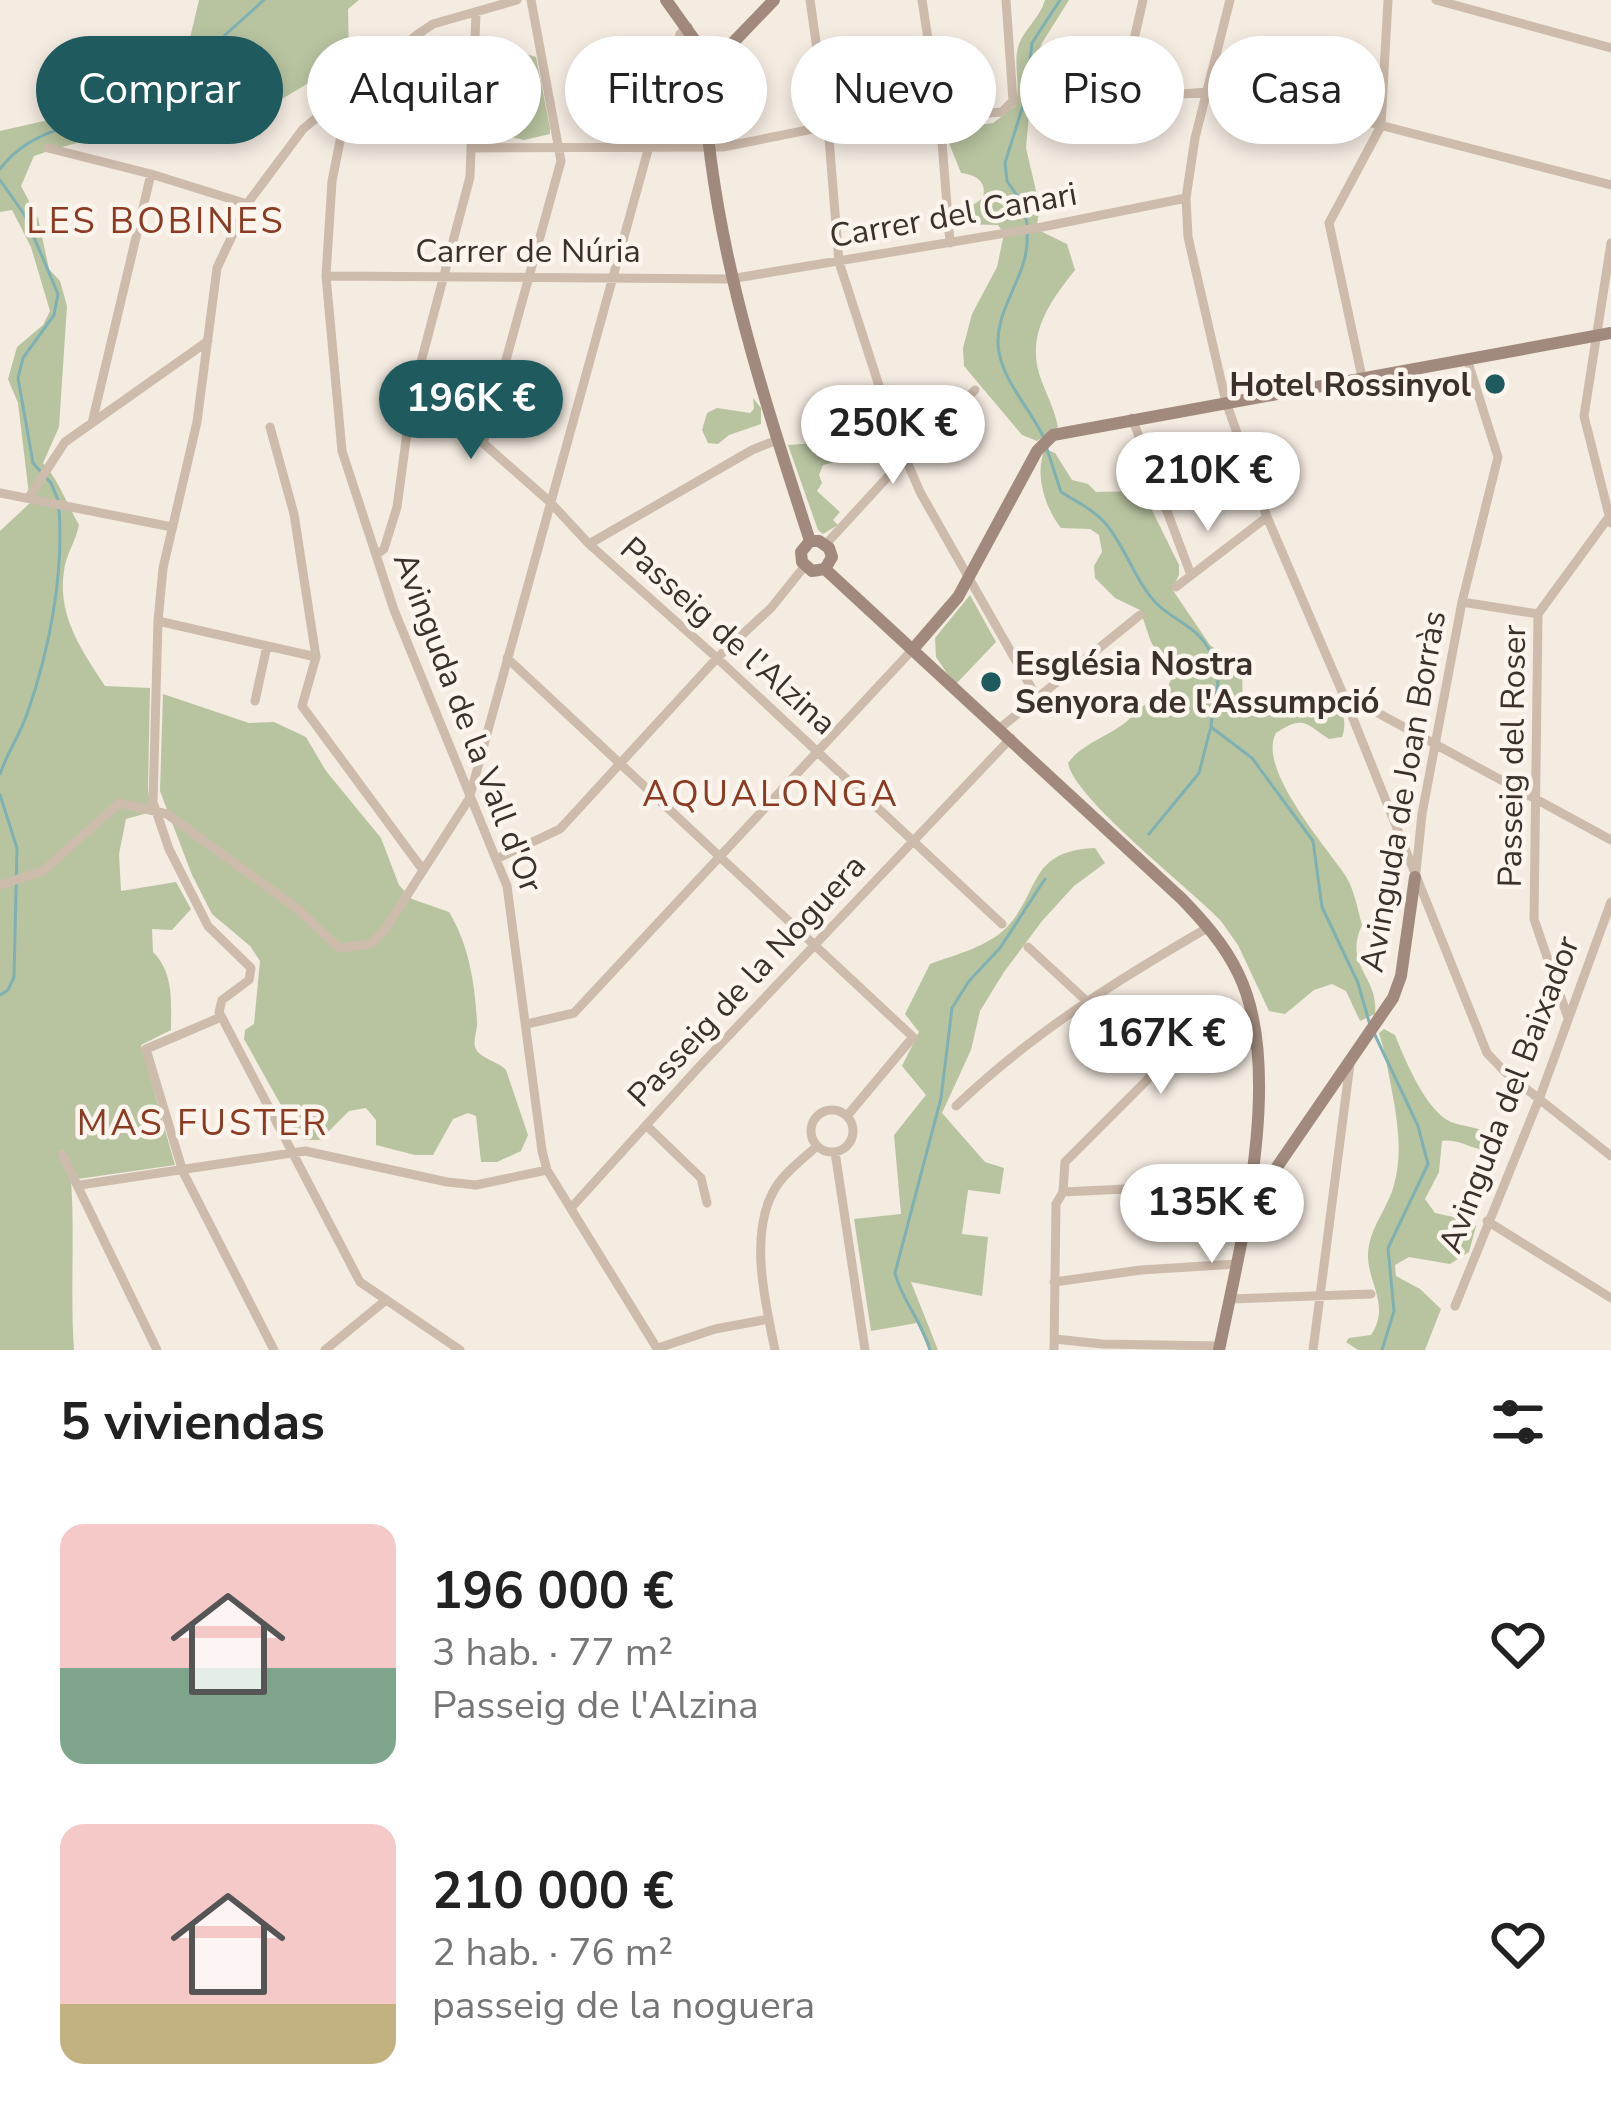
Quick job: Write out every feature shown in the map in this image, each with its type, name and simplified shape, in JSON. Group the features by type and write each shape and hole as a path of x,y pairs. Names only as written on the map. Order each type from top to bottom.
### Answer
{"street":[{"path":"416,36 433,23 517,0"},
{"path":"483,443 561,149 531,0"},
{"path":"666,0 693,36"},
{"path":"739,36 774,0"},
{"path":"810,0 815,36"},
{"path":"922,0 928,36"},
{"path":"996,112 1013,101 1006,0"},
{"path":"1135,36 1143,0"},
{"path":"1221,36 1230,0"},
{"path":"1385,54 1388,0"},
{"path":"1436,0 1611,48"},
{"path":"376,555 383,549 397,508 412,396 470,177 476,12"},
{"path":"680,36 688,27"},
{"path":"1208,92 1186,198 1188,237 1226,401 1267,517 1487,1053 1611,1156"},
{"path":"307,125 247,204 217,268 197,422 172,527 158,621 156,810 169,848 208,926 251,968 249,980 222,1000 221,1017 360,1282 460,1350"},
{"path":"1385,127 1611,185"},
{"path":"472,148 706,148 791,133"},
{"name":"Avinguda de la Vall d'Or","path":"339,144 326,275 342,452 376,555 513,907 548,1170 658,1349"},
{"path":"0,885 43,871 118,803 156,810 243,867 339,948 370,944 386,928 469,799 650,144"},
{"path":"706,144 730,279 810,541"},
{"path":"829,144 839,262 905,458 1036,696"},
{"path":"942,144 950,243"},
{"path":"1362,376 1329,223 1371,144"},
{"path":"48,148 247,204"},
{"path":"92,423 151,174"},
{"name":"Carrer del Canari","path":"730,279 1186,198"},
{"path":"1610,517 1584,416 1611,243"},
{"name":"Carrer de Núria","path":"326,275 730,279"},
{"path":"527,1024 574,1012 914,648 970,578 1044,442 1062,432 1132,418 1611,333"},
{"path":"29,497 65,442 208,341"},
{"name":"Avinguda de Joan Borràs","path":"1250,1192 1266,1183 1350,1063 1393,998 1401,976 1418,848 1462,602 1498,458 1467,359"},
{"path":"826,544 975,390"},
{"name":"Passeig de l'Alzina","path":"412,396 483,443 550,502 1002,924"},
{"path":"1132,418 1191,575"},
{"path":"270,427 294,514 316,657 302,706 423,870"},
{"path":"590,544 777,440"},
{"path":"0,493 172,527"},
{"path":"1176,586 1267,517"},
{"name":"Passeig del Roser","path":"1568,1018 1534,920 1538,614 1610,517"},
{"path":"810,541 826,544"},
{"path":"804,567 801,552 810,541"},
{"path":"804,567 812,571 825,568 832,556 826,544"},
{"path":"496,859 560,829 718,658 771,608 804,567"},
{"path":"825,568 1209,927 1240,976 1256,1043 1252,1171 1220,1348 1054,1344 1056,1204 1063,1192 1064,1167 1158,1067 1176,1058 1256,1043"},
{"path":"1462,602 1538,614"},
{"name":"Passeig de la Noguera","path":"571,1208 914,843 1036,696 1140,615"},
{"path":"158,621 316,657"},
{"path":"255,701 267,646"},
{"path":"507,658 913,1037 847,1116"},
{"path":"1346,700 1356,700 1611,840"},
{"path":"1403,848 1418,848"},
{"name":"Avinguda del Baixador","path":"1455,1306 1611,902"},
{"path":"1409,924 1431,917"},
{"path":"956,1106 1040,1033 1140,965 1209,927"},
{"path":"1028,947 1158,1067"},
{"path":"221,1017 146,1049 183,1172 274,1350"},
{"path":"1313,1350 1350,1063"},
{"path":"835,1152 817,1146 811,1133 817,1116 828,1110 847,1116"},
{"path":"835,1152 851,1139 847,1116"},
{"path":"646,1125 701,1178 707,1203"},
{"path":"775,1350 761,1235 765,1215 782,1178 817,1146"},
{"path":"80,1185 305,1151 476,1185 548,1170"},
{"path":"835,1152 865,1350"},
{"path":"62,1154 157,1350"},
{"path":"1063,1192 1146,1188 1252,1171"},
{"path":"1487,1221 1611,1298"},
{"path":"1054,1282 1237,1264"},
{"path":"1230,1299 1371,1294"},
{"path":"325,1350 386,1300"},
{"path":"658,1349 716,1329 769,1319"}],"green space":[{"path":"199,0 359,0 348,9 349,36 307,36 307,84 283,98 283,36 190,36"},
{"path":"1045,0 1069,0 1046,36 1023,36"},
{"path":"1019,44 1020,144 1026,144 1040,208 1036,229 1067,244 1075,270 1048,308 1038,335 1037,366 1058,427 1037,441 1022,435 964,366 963,348 972,314 997,267 1004,234 998,225 960,224 960,214 983,198 983,187 976,177 961,173 949,144 996,144 996,121 1015,106"},
{"path":"541,82 550,128 550,134 541,136"},
{"path":"36,123 36,144 73,144 34,156 21,186 38,218 49,269 60,281 67,306 59,427 43,463 79,525 64,571 64,603 80,646 105,686 150,688 151,812 126,819 119,854 121,891 176,882 191,909 172,930 152,929 153,952 170,988 171,1030 141,1045 175,1165 71,1180 74,1350 0,1350 0,531 30,503 18,403 8,379 17,347 43,325 50,311 31,247 12,210 0,212 0,131"},
{"path":"753,398 761,408 761,424 718,444 708,443 702,430 707,413 717,408 750,413"},
{"path":"831,442 844,460 823,465 817,491 840,512 833,520 838,525 823,534 788,445"},
{"path":"1045,449 1055,453 1072,480 1096,492 1137,491 1146,498 1179,565 1172,589 1210,645 1242,670 1243,711 1260,713 1320,693 1341,709 1342,737 1329,739 1299,723 1276,733 1273,748 1283,784 1353,891 1362,925 1357,951 1372,990 1375,1014 1360,1021 1346,991 1332,984 1314,990 1285,1014 1269,1011 1238,945 1221,921 1111,820 1075,779 1068,763 1074,756 1166,691 1172,677 1151,642 1140,610 1115,598 1095,578 1094,566 1102,552 1099,535 1090,529 1061,528 1055,520 1041,479"},
{"path":"970,595 996,642 955,685 936,657 935,638"},
{"path":"163,694 249,723 274,722 306,737 326,771 381,838 399,885 412,899 449,912 473,979 475,1046 506,1070 528,1135 521,1151 497,1162 481,1162 476,1116 468,1113 453,1119 433,1155 376,1145 376,1120 366,1108 349,1111 320,1140 304,1140 296,1132 244,1039 245,1030 254,1024 260,961 250,946 212,914 160,791"},
{"path":"1095,848 1105,863 1074,886 1042,921 980,1011 971,1050 942,1113 985,1162 1004,1168 1000,1194 968,1190 962,1234 988,1237 982,1296 911,1282 938,1350 929,1350 917,1323 871,1331 854,1219 901,1214 894,1135 926,1095 902,1066 919,1032 905,1014 930,964 1001,933 1047,864 1058,856"},
{"path":"1384,1029 1395,1035 1417,1084 1442,1116 1495,1139 1491,1150 1442,1141 1439,1172 1425,1199 1435,1213 1476,1226 1469,1252 1450,1264 1409,1257 1395,1265 1396,1276 1420,1289 1441,1309 1425,1350 1358,1350 1346,1342 1371,1335 1377,1323 1369,1245 1397,1169 1397,1119 1379,1033"}],"waterway":[{"path":"0,169 16,152 57,130 174,114 193,102 225,35 264,0"},
{"path":"1027,224 1023,204 1007,181 1005,163 1026,96 1032,43 1060,0"},
{"path":"0,180 24,214 58,294 54,315 23,358 18,378 33,463 51,483 58,500"},
{"path":"1027,233 1023,264 1001,322 999,352 1012,385 1043,436"},
{"path":"1047,449 1061,492 1106,524 1149,595 1197,634 1210,651 1218,680 1211,727 1252,758 1313,841 1322,907 1358,983 1370,1025"},
{"path":"0,774 27,714 48,639 57,587 59,509"},
{"path":"1149,834 1199,773 1210,730"},
{"path":"0,795 17,848 14,977 0,995"},
{"path":"930,1350 895,1273 941,1098 952,1008 1000,948 1045,879"},
{"path":"1374,1033 1418,1126 1428,1164 1388,1248 1394,1311 1382,1350"}],"place":[{"name":"Hotel Rossinyol","path":"1495,384"},
{"name":"Església Nostra Senyora de l'Assumpció","path":"991,682"}],"district":[{"name":"LES BOBINES","path":"156,220"},
{"name":"AQUALONGA","path":"771,793"},
{"name":"MAS FUSTER","path":"203,1122"}]}
